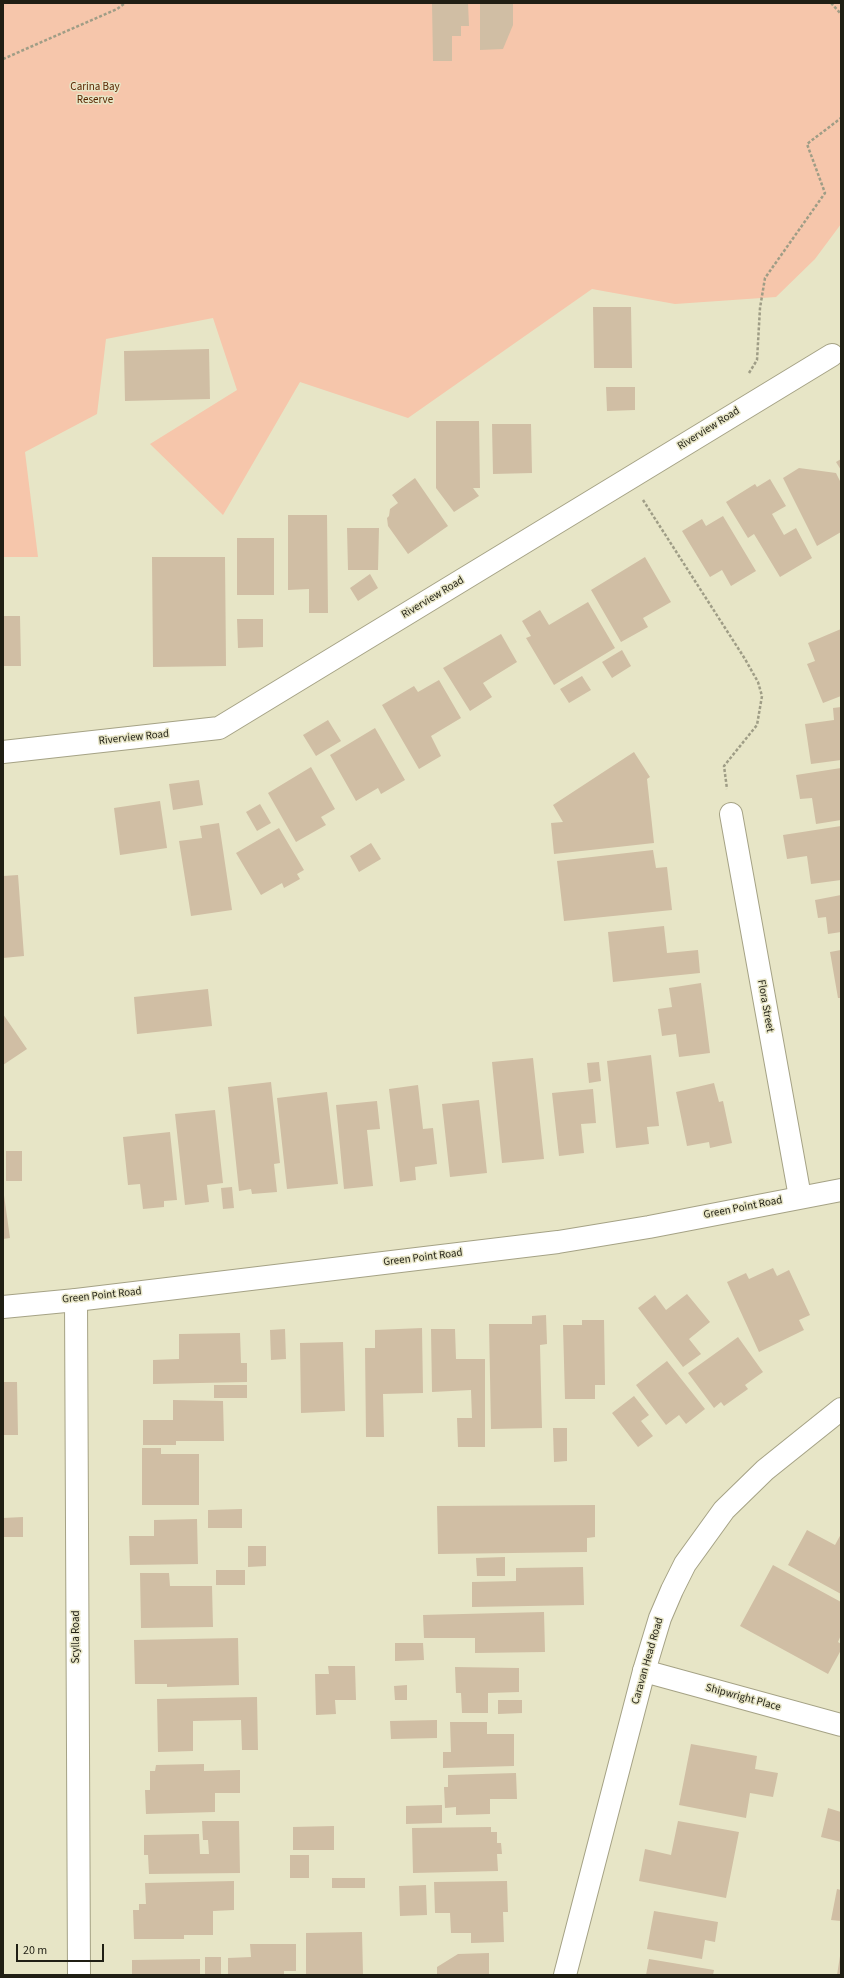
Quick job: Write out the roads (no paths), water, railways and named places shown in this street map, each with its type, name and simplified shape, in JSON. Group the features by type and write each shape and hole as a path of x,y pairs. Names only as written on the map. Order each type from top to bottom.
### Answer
{"street":[{"name":"Riverview Road","path":"3,752 219,728 832,355"},
{"name":"Flora Street","path":"731,814 800,1197"},
{"name":"Green Point Road","path":"3,1307 76,1300 558,1242 649,1227 841,1190"},
{"name":"Scylla Road","path":"76,1300 79,1975"},
{"name":"Caravan Head Road","path":"565,1975 644,1671 660,1618 672,1590 685,1564 724,1510 745,1488 841,1409"},
{"name":"Shipwright Place","path":"644,1671 841,1725"}],"park label":[{"name":"Carina Bay Reserve","path":"95,94"}]}
